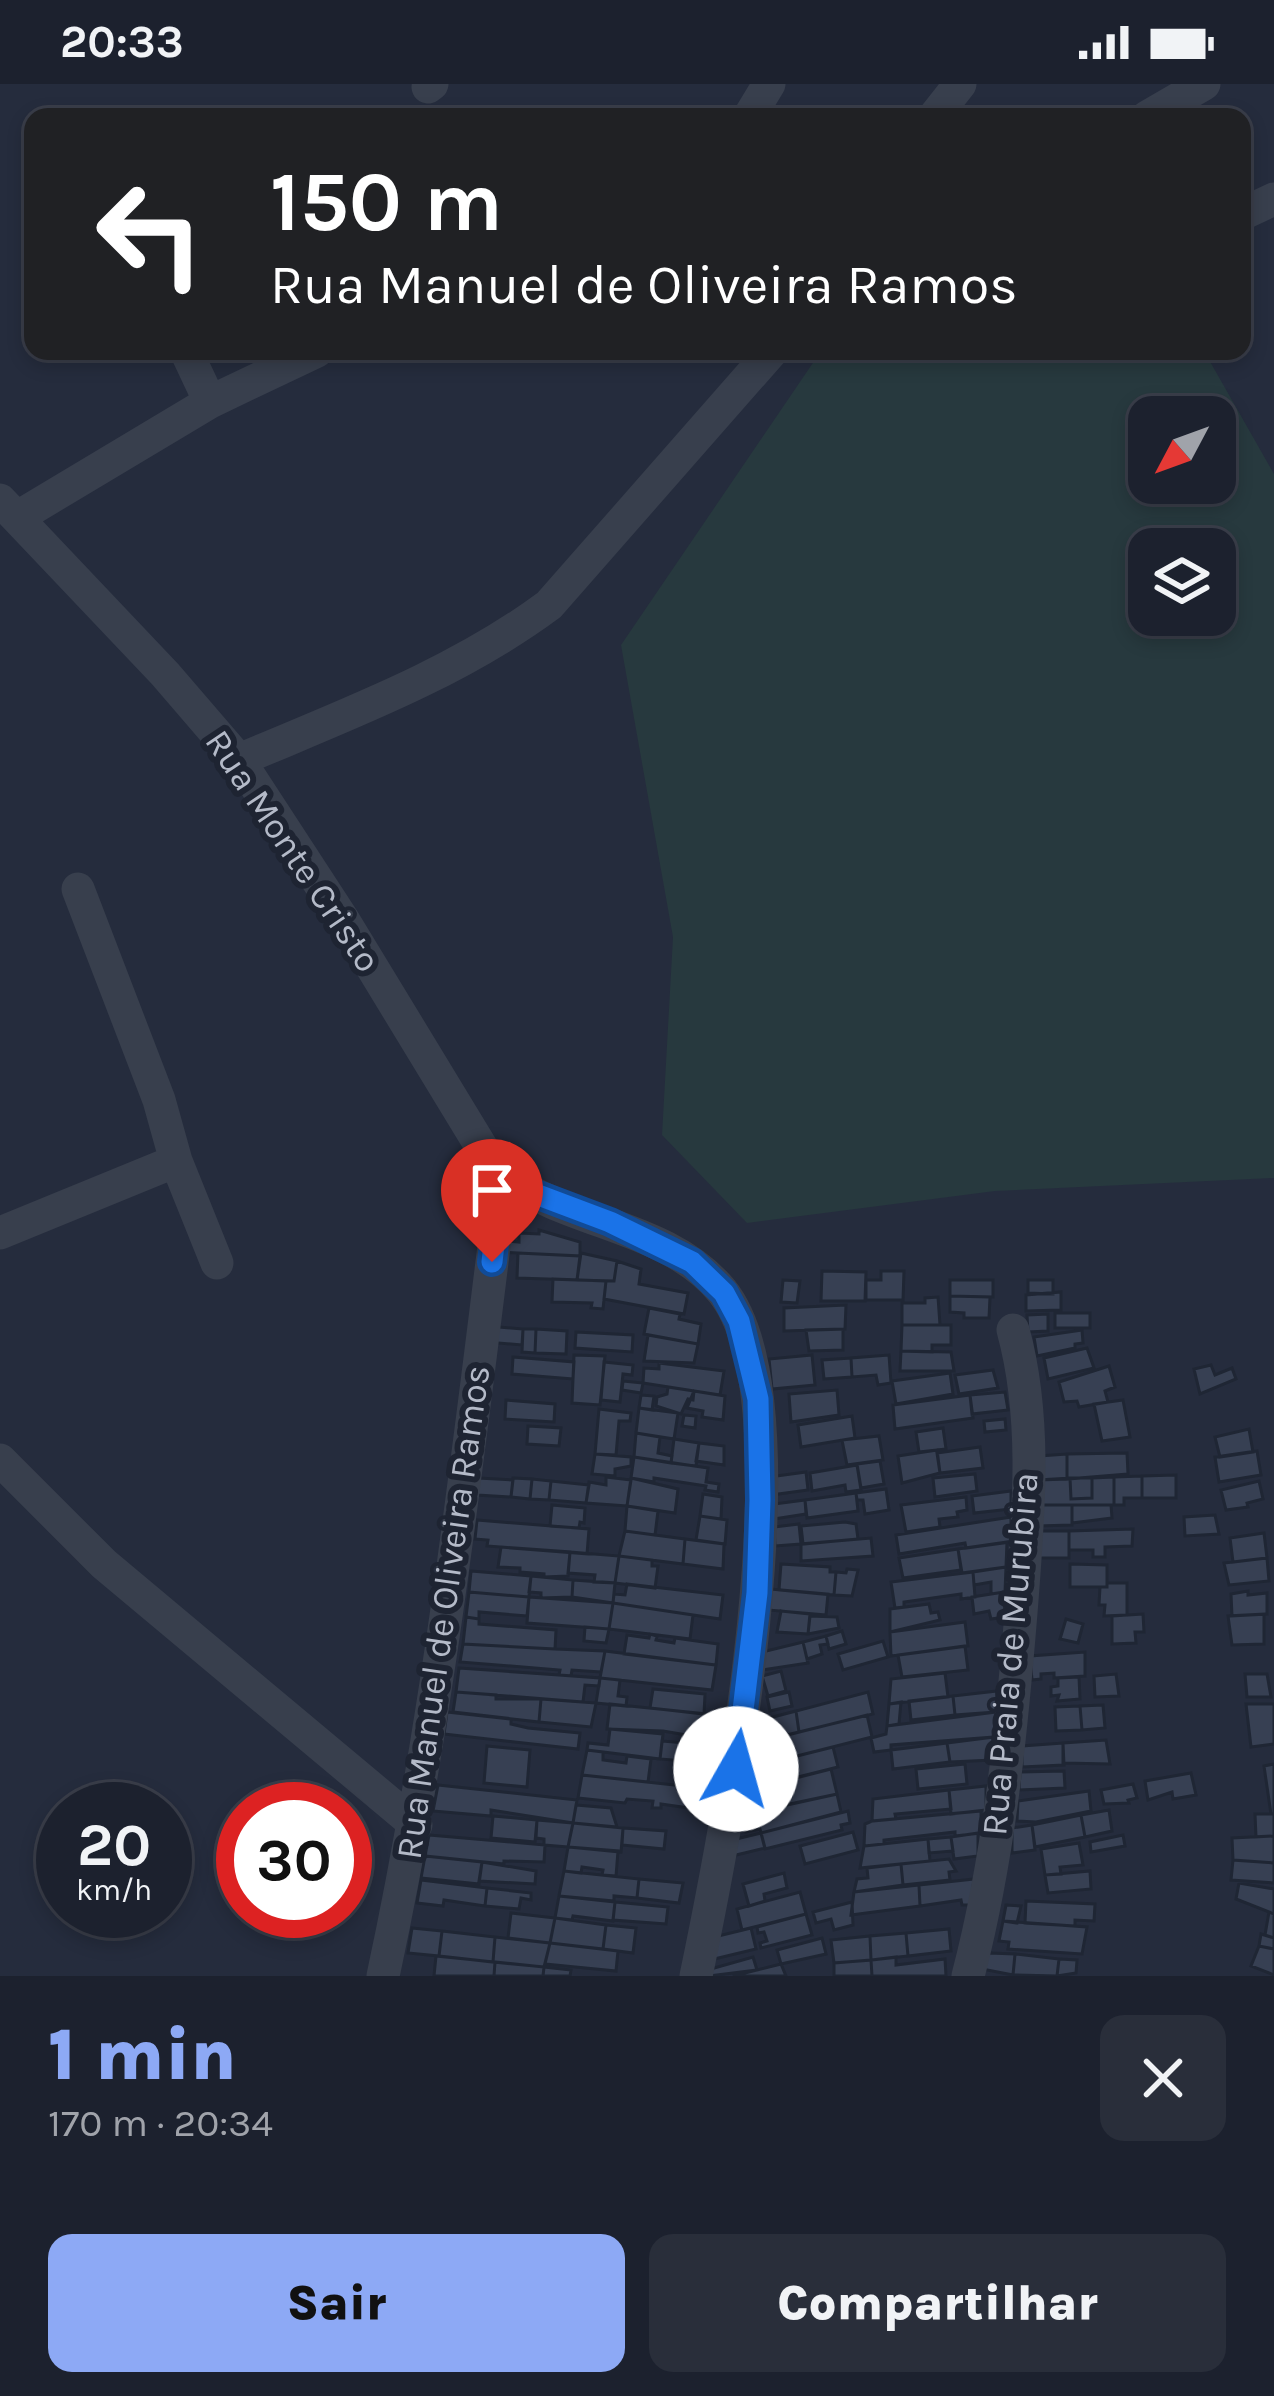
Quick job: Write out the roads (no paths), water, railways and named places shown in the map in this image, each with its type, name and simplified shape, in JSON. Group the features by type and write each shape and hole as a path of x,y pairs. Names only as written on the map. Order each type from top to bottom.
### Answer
{"street":[{"path":"941,108 960,84"},
{"path":"1163,108 1204,84"},
{"path":"190,360 210,402"},
{"path":"9,509 298,360"},
{"path":"239,760 508,636 549,604 764,360"},
{"name":"Rua Monte Cristo","path":"9,509 239,760 502,1174"},
{"path":"78,889 218,1263"},
{"path":"0,1233 176,1161"},
{"path":"502,1174 533,1193 610,1222 692,1262 724,1293 748,1351 758,1399 757,1593 733,1795 697,1976"},
{"name":"Rua Manuel de Oliveira Ramos","path":"383,1976 416,1825 453,1587 502,1174"},
{"name":"Rua Praia de Murubira","path":"968,1976 992,1870 1012,1726 1030,1498 1025,1399 1013,1330"},
{"path":"0,1460 104,1564 416,1825"}]}
